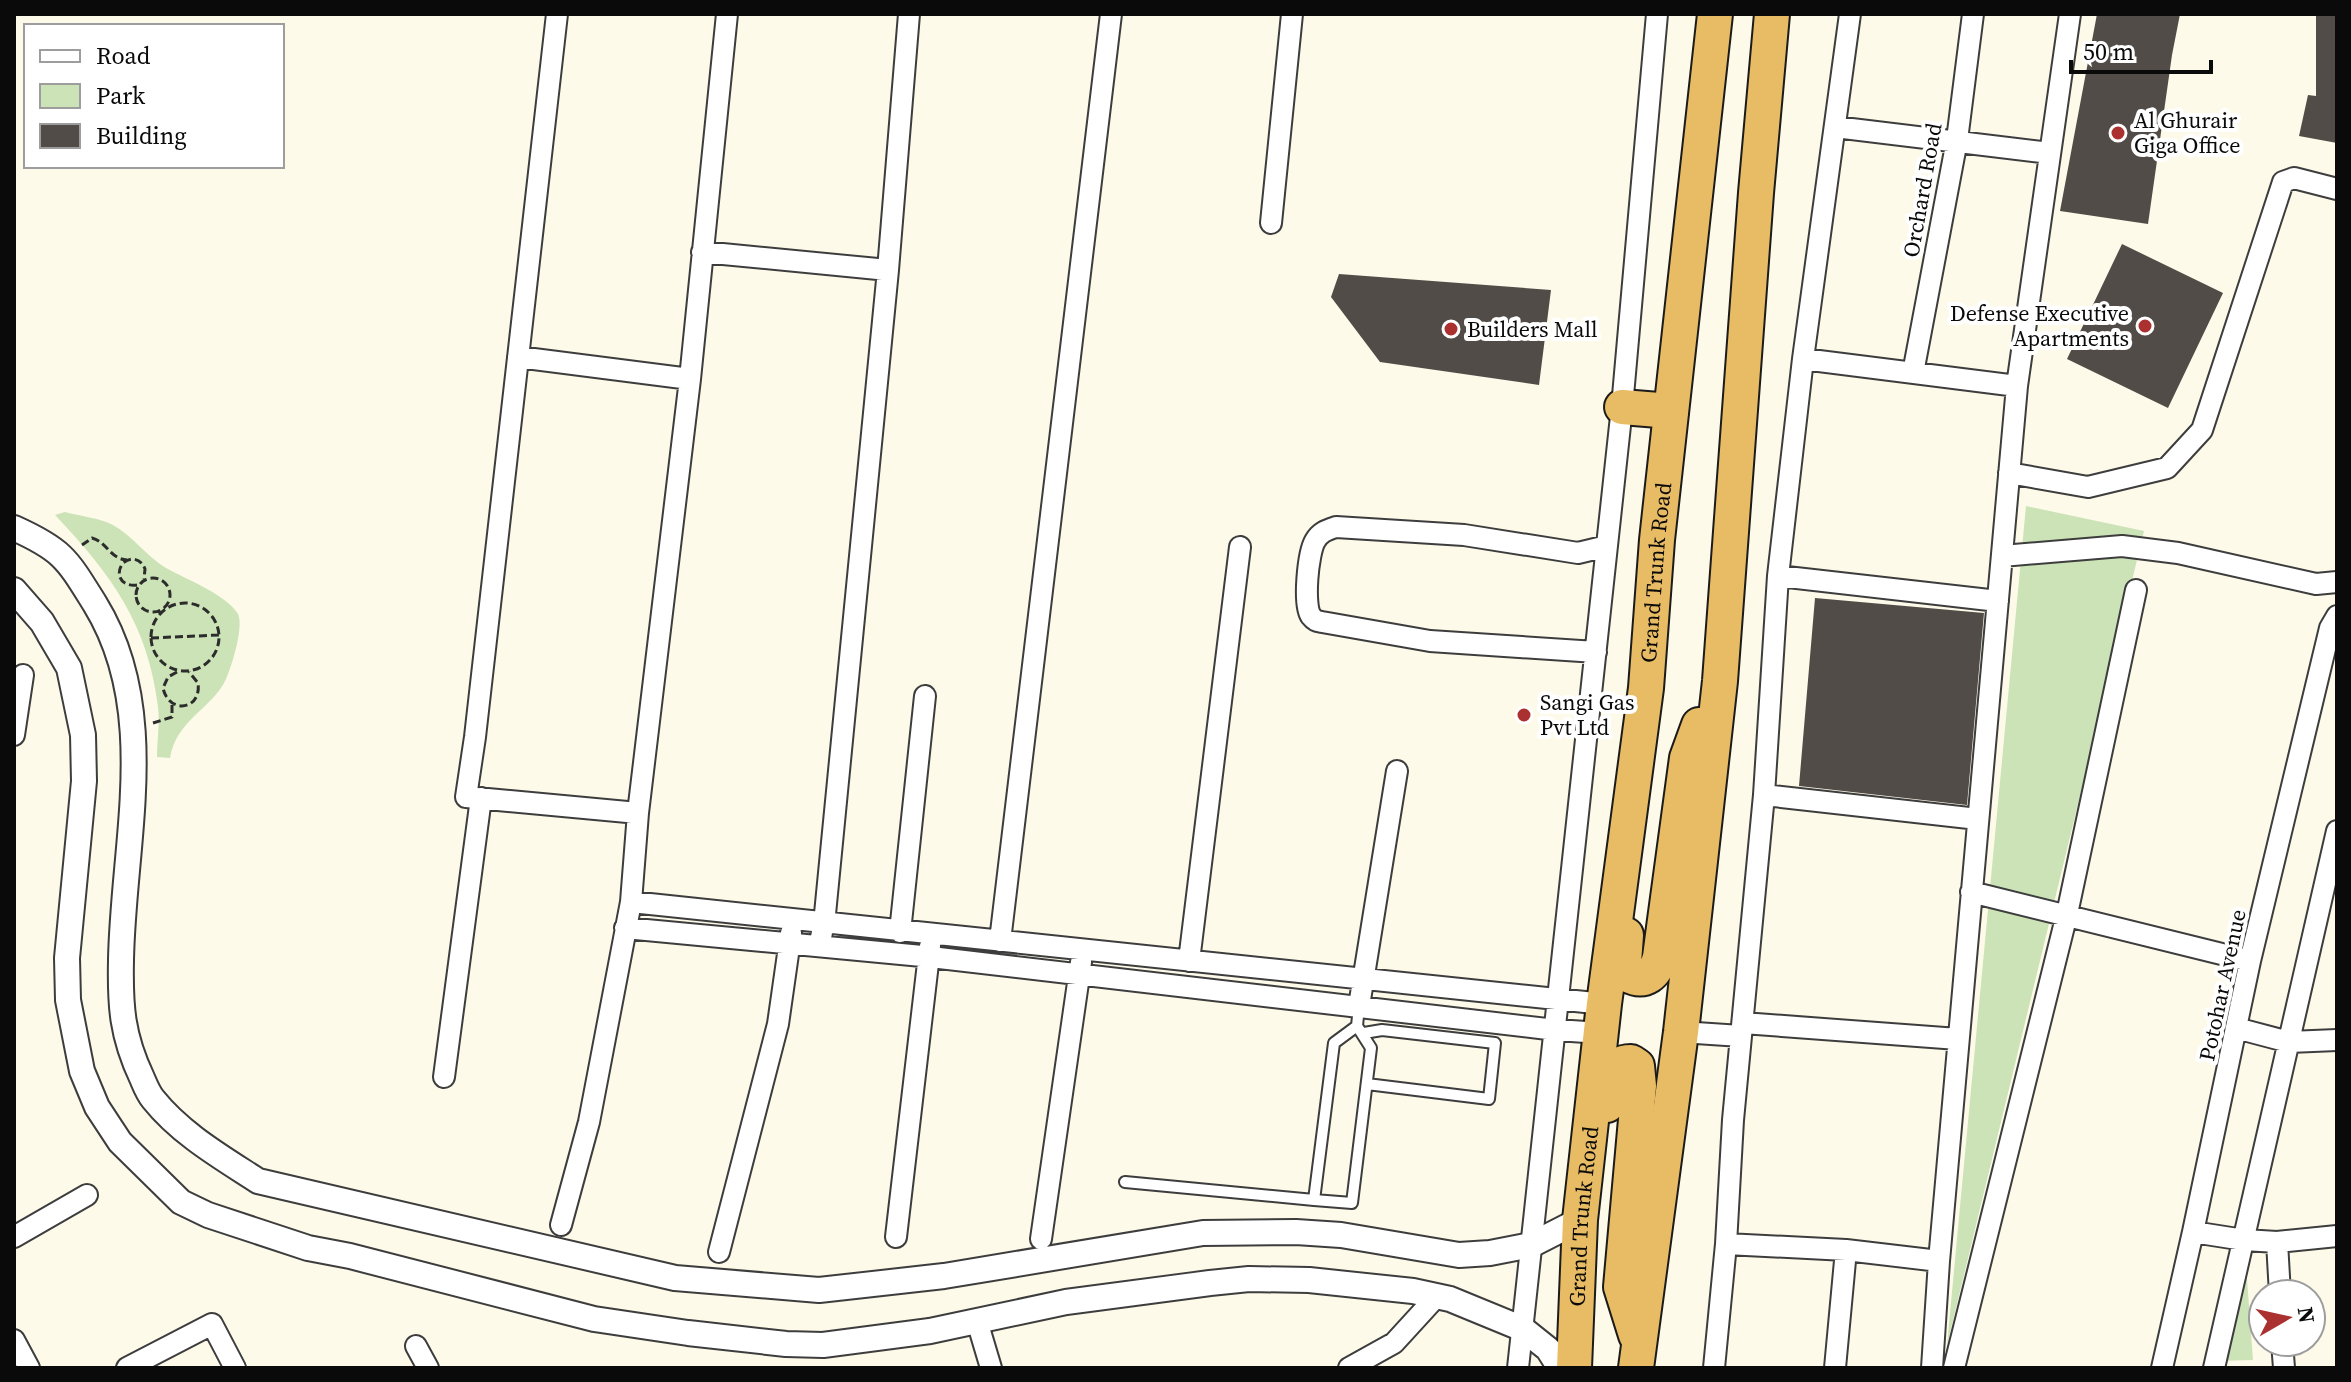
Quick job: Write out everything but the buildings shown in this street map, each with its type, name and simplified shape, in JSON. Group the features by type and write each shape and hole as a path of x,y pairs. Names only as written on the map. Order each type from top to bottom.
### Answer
{"highway":[{"name":"Grand Trunk Road","path":"1576,1351 1580,1220 1646,688 1657,540 1715,14"},
{"path":"1638,1356 1681,1032 1720,681 1772,14"},
{"path":"1622,407 1671,411"},
{"path":"1646,688 1650,766 1624,963 1628,975 1636,979 1646,979 1657,969 1687,758 1720,681"},
{"path":"1576,1351 1591,1259 1610,1082 1612,1072 1618,1065 1631,1062 1637,1066 1639,1086 1621,1287 1638,1356"}],"street":[{"path":"557,14 466,797 638,813"},
{"path":"561,1225 589,1122 631,902 638,813 690,379 727,14"},
{"path":"819,946 888,270 909,14"},
{"path":"1000,941 1111,14"},
{"path":"1271,223 1292,14"},
{"path":"1518,1368 1622,407 1657,14"},
{"path":"1714,1368 1764,795 1778,576 1803,359 1850,14"},
{"name":"Orchard Road","path":"1913,373 1957,140 1973,14"},
{"path":"1932,1368 1958,1039 2017,386 2070,14"},
{"path":"1835,127 2050,153"},
{"path":"2009,473 2088,487 2167,468 2202,430 2283,182 2294,178 2337,189"},
{"path":"702,252 888,270"},
{"path":"518,357 690,379"},
{"path":"1803,359 2017,386"},
{"path":"1596,652 1430,641 1322,622 1309,614 1306,598 1308,575 1314,542 1324,531 1336,527 1464,535 1578,553 1607,546"},
{"path":"14,528 50,544 64,557 114,638 127,679 133,726 134,779 121,955 120,1004 125,1037 152,1098 203,1146 258,1181 675,1278 819,1290 944,1276 1203,1233 1341,1235 1459,1255 1510,1251 1531,1245 1580,1220"},
{"path":"2002,556 2122,546 2178,553 2316,584 2337,582"},
{"path":"1189,961 1240,547"},
{"path":"1778,576 1998,601"},
{"path":"14,590 42,622 69,668 83,735 84,781 67,958 68,1000 82,1071 97,1107 120,1142 181,1202 208,1215 308,1248 594,1319 716,1336 823,1345 930,1331 1066,1302 1249,1279 1323,1282 1444,1297 1523,1329 1548,1349 1560,1368"},
{"path":"1954,1368 2067,914 2136,590"},
{"name":"Potohar Avenue","path":"2162,1368 2250,961 2326,643 2337,616"},
{"path":"14,735 23,675"},
{"path":"900,932 925,696"},
{"path":"1360,1022 1364,978 1397,771"},
{"path":"1764,795 1978,819"},
{"path":"444,1077 481,798"},
{"path":"2214,1368 2337,831"},
{"path":"1971,892 2250,961"},
{"path":"631,902 1559,999 1603,1018"},
{"path":"719,1252 778,1024 794,921"},
{"path":"625,928 1079,975 1360,1022 1556,1030 1603,1018"},
{"path":"896,1237 933,934"},
{"path":"1041,1239 1083,950"},
{"path":"2236,1028 2289,1042 2337,1040"},
{"path":"1681,1032 1742,1029 1958,1039"},
{"path":"14,1237 87,1195"},
{"path":"2193,1232 2277,1242 2337,1236"},
{"path":"2277,1242 2279,1278"},
{"path":"1726,1244 1846,1250 1939,1261"},
{"path":"1835,1368 1846,1250"},
{"path":"1349,1368 1394,1343 1444,1297 1459,1255"},
{"path":"977,1321 991,1368"},
{"path":"127,1368 212,1324 235,1368"},
{"path":"14,1340 29,1368"},
{"path":"416,1346 428,1368"}],"lane":[{"path":"1125,1182 1352,1203 1371,1048 1360,1022"},
{"path":"1360,1022 1382,1030 1495,1043 1489,1099 1367,1084"},
{"path":"1314,1200 1334,1043 1360,1022"}],"path":[{"path":"64,557 92,538 100,540 115,558 136,559 144,565 146,574 135,597 140,608 151,613 178,603 194,604 209,612 219,635 215,653 194,670 179,671 173,673 165,682 164,695 172,704 184,707 195,701 199,689 196,678 185,671"},
{"path":"127,560 120,566 119,575 124,583 139,584 152,578 167,585 170,596 153,623 151,638 159,659 179,671"},
{"path":"151,638 219,635"},
{"path":"133,726 172,717 172,704"}],"green space":[{"path":"2026,506 2144,531 1947,1345"},
{"path":"65,512 113,525 166,568 215,594 238,614 238,636 226,679 179,734 170,758 157,757 158,707 146,650 136,625 110,580 55,515"},
{"path":"2245,1252 2247,1358 2253,1360 2216,1361"}],"place":[{"name":"Al Ghurair Giga Office","path":"2118,133"},
{"name":"Defense Executive Apartments","path":"2145,326"},
{"name":"Builders Mall","path":"1451,329"},
{"name":"Sangi Gas Pvt Ltd","path":"1524,715"}]}
